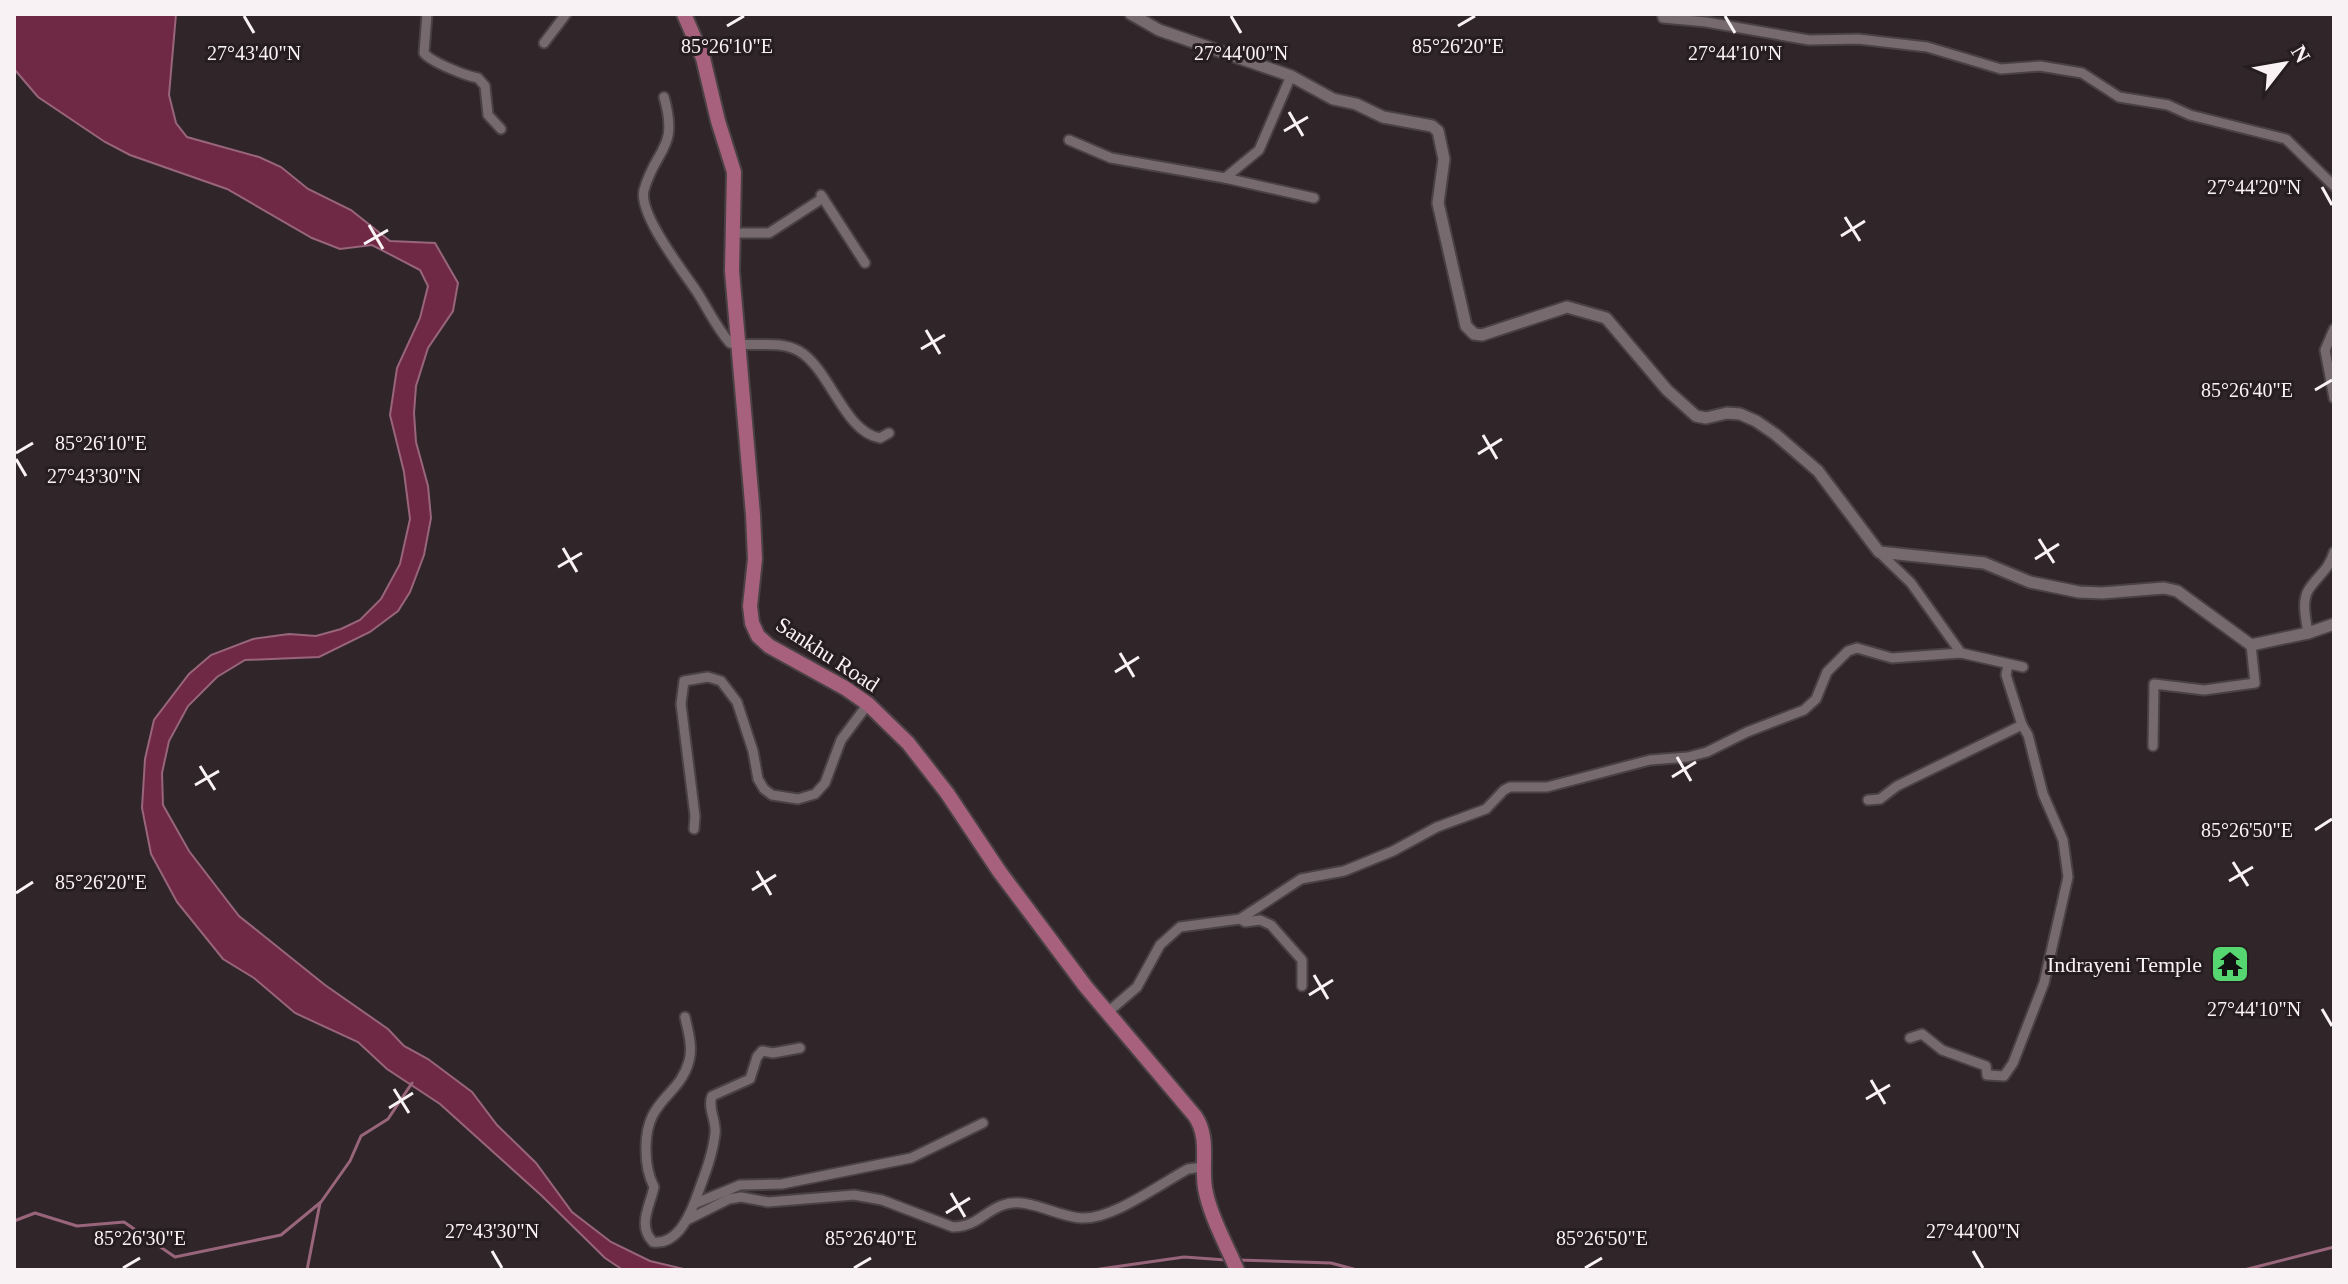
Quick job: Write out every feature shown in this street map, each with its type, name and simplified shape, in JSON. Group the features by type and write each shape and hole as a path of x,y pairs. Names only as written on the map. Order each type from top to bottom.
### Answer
{"main road":[{"name":"Sankhu Road","path":"684,14 703,58 718,121 732,159 735,188 732,271 755,559 750,606 752,623 758,636 769,646 868,704 924,762 999,871 1108,1012 1201,1125 1205,1140 1203,1167 1206,1191 1237,1270"}],"street":[{"path":"427,14 424,53 429,59 478,78 485,86 488,115 501,129"},
{"path":"544,43 566,14"},
{"path":"1131,14 1159,30 1291,76 1333,99 1356,104 1383,117 1432,126 1438,131 1444,159 1438,203 1466,326 1474,334 1482,335 1567,307 1606,318 1667,390 1696,416 1706,418 1727,413 1740,414 1756,421 1818,471 1879,552 1911,583 1961,653"},
{"path":"1662,14 1663,18 1706,22 1809,40 1858,39 1927,47 2001,69 2040,66 2082,73 2119,97 2168,105 2190,115 2286,139 2334,186"},
{"path":"1225,178 1259,150 1291,76"},
{"path":"664,97 670,122 669,138 644,189 644,206 671,257 698,293 713,321 730,343 784,345 801,352 814,364 859,427 870,436 880,438 889,433"},
{"path":"1069,140 1111,158 1225,178 1314,198"},
{"path":"733,233 769,233 822,195 865,263"},
{"path":"2334,329 2325,350 2334,398"},
{"path":"1879,552 1984,563 2030,582 2079,592 2164,588 2177,591 2251,645 2255,683 2204,690 2154,684 2153,746"},
{"path":"2308,633 2304,608 2309,589 2328,568 2334,552"},
{"path":"2251,645 2334,624"},
{"path":"1108,1012 1137,987 1149,960 1172,933 1189,924 1240,919 1301,879 1344,871 1393,851 1437,827 1486,809 1510,787 1547,787 1650,760 1697,755 1804,710 1816,699 1827,672 1848,651 1857,648 1892,658 1961,653 2023,667"},
{"path":"1910,1038 1922,1034 1942,1050 1986,1066 1987,1075 2004,1076 2013,1063 2044,983 2068,877 2063,840 2043,794 2028,735 2006,675 2008,665"},
{"path":"694,829 681,704 684,681 708,677 721,681 737,702 764,789 772,795 798,799 815,794 825,783 841,740 868,704"},
{"path":"1868,800 1880,799 1897,786 2022,725"},
{"path":"1240,919 1245,922 1265,921 1271,925 1302,960 1302,986"},
{"path":"685,1017 691,1047 689,1063 654,1110 646,1130 646,1159 654,1187 643,1224 647,1236 658,1243 671,1238 687,1220 710,1163 716,1130 709,1101 712,1096 750,1079 762,1051 773,1053 800,1048"},
{"path":"694,1204 740,1185 782,1184 911,1158 983,1123"},
{"path":"687,1220 729,1199 741,1197 768,1202 854,1195 882,1200 953,1227 965,1227 979,1221 1004,1204 1027,1204 1054,1214 1084,1219 1109,1213 1188,1169 1203,1167"}],"shaded area":[{"path":"14,14 176,14 169,95 176,123 187,137 259,157 281,167 308,189 351,210 390,241 435,243 458,283 453,311 428,348 416,386 416,442 428,486 431,518 424,555 410,592 398,611 370,632 319,657 245,660 217,677 188,706 169,741 162,773 163,805 189,851 239,916 325,985 388,1029 404,1046 428,1059 472,1092 497,1125 536,1163 572,1212 611,1242 650,1261 688,1270 623,1270 605,1258 440,1104 387,1069 358,1042 295,1013 254,978 223,959 177,902 151,854 142,808 145,759 154,720 189,674 211,655 253,639 289,634 316,636 360,620 381,599 400,564 410,519 404,472 390,415 397,368 420,318 428,286 420,270 372,245 340,249 312,238 227,189 130,155 105,142 38,97 15,70"}],"waterway":[{"path":"14,1221 35,1213 77,1226 124,1222 175,1257 281,1235 321,1202 350,1161 361,1136 388,1119 412,1083"},
{"path":"307,1270 320,1203"},
{"path":"2244,1270 2334,1247"},
{"path":"1093,1270 1184,1257 1226,1260"},
{"path":"1237,1260 1331,1263 1357,1270"}],"place":[{"name":"Indrayeni Temple","path":"2230,964"}]}
